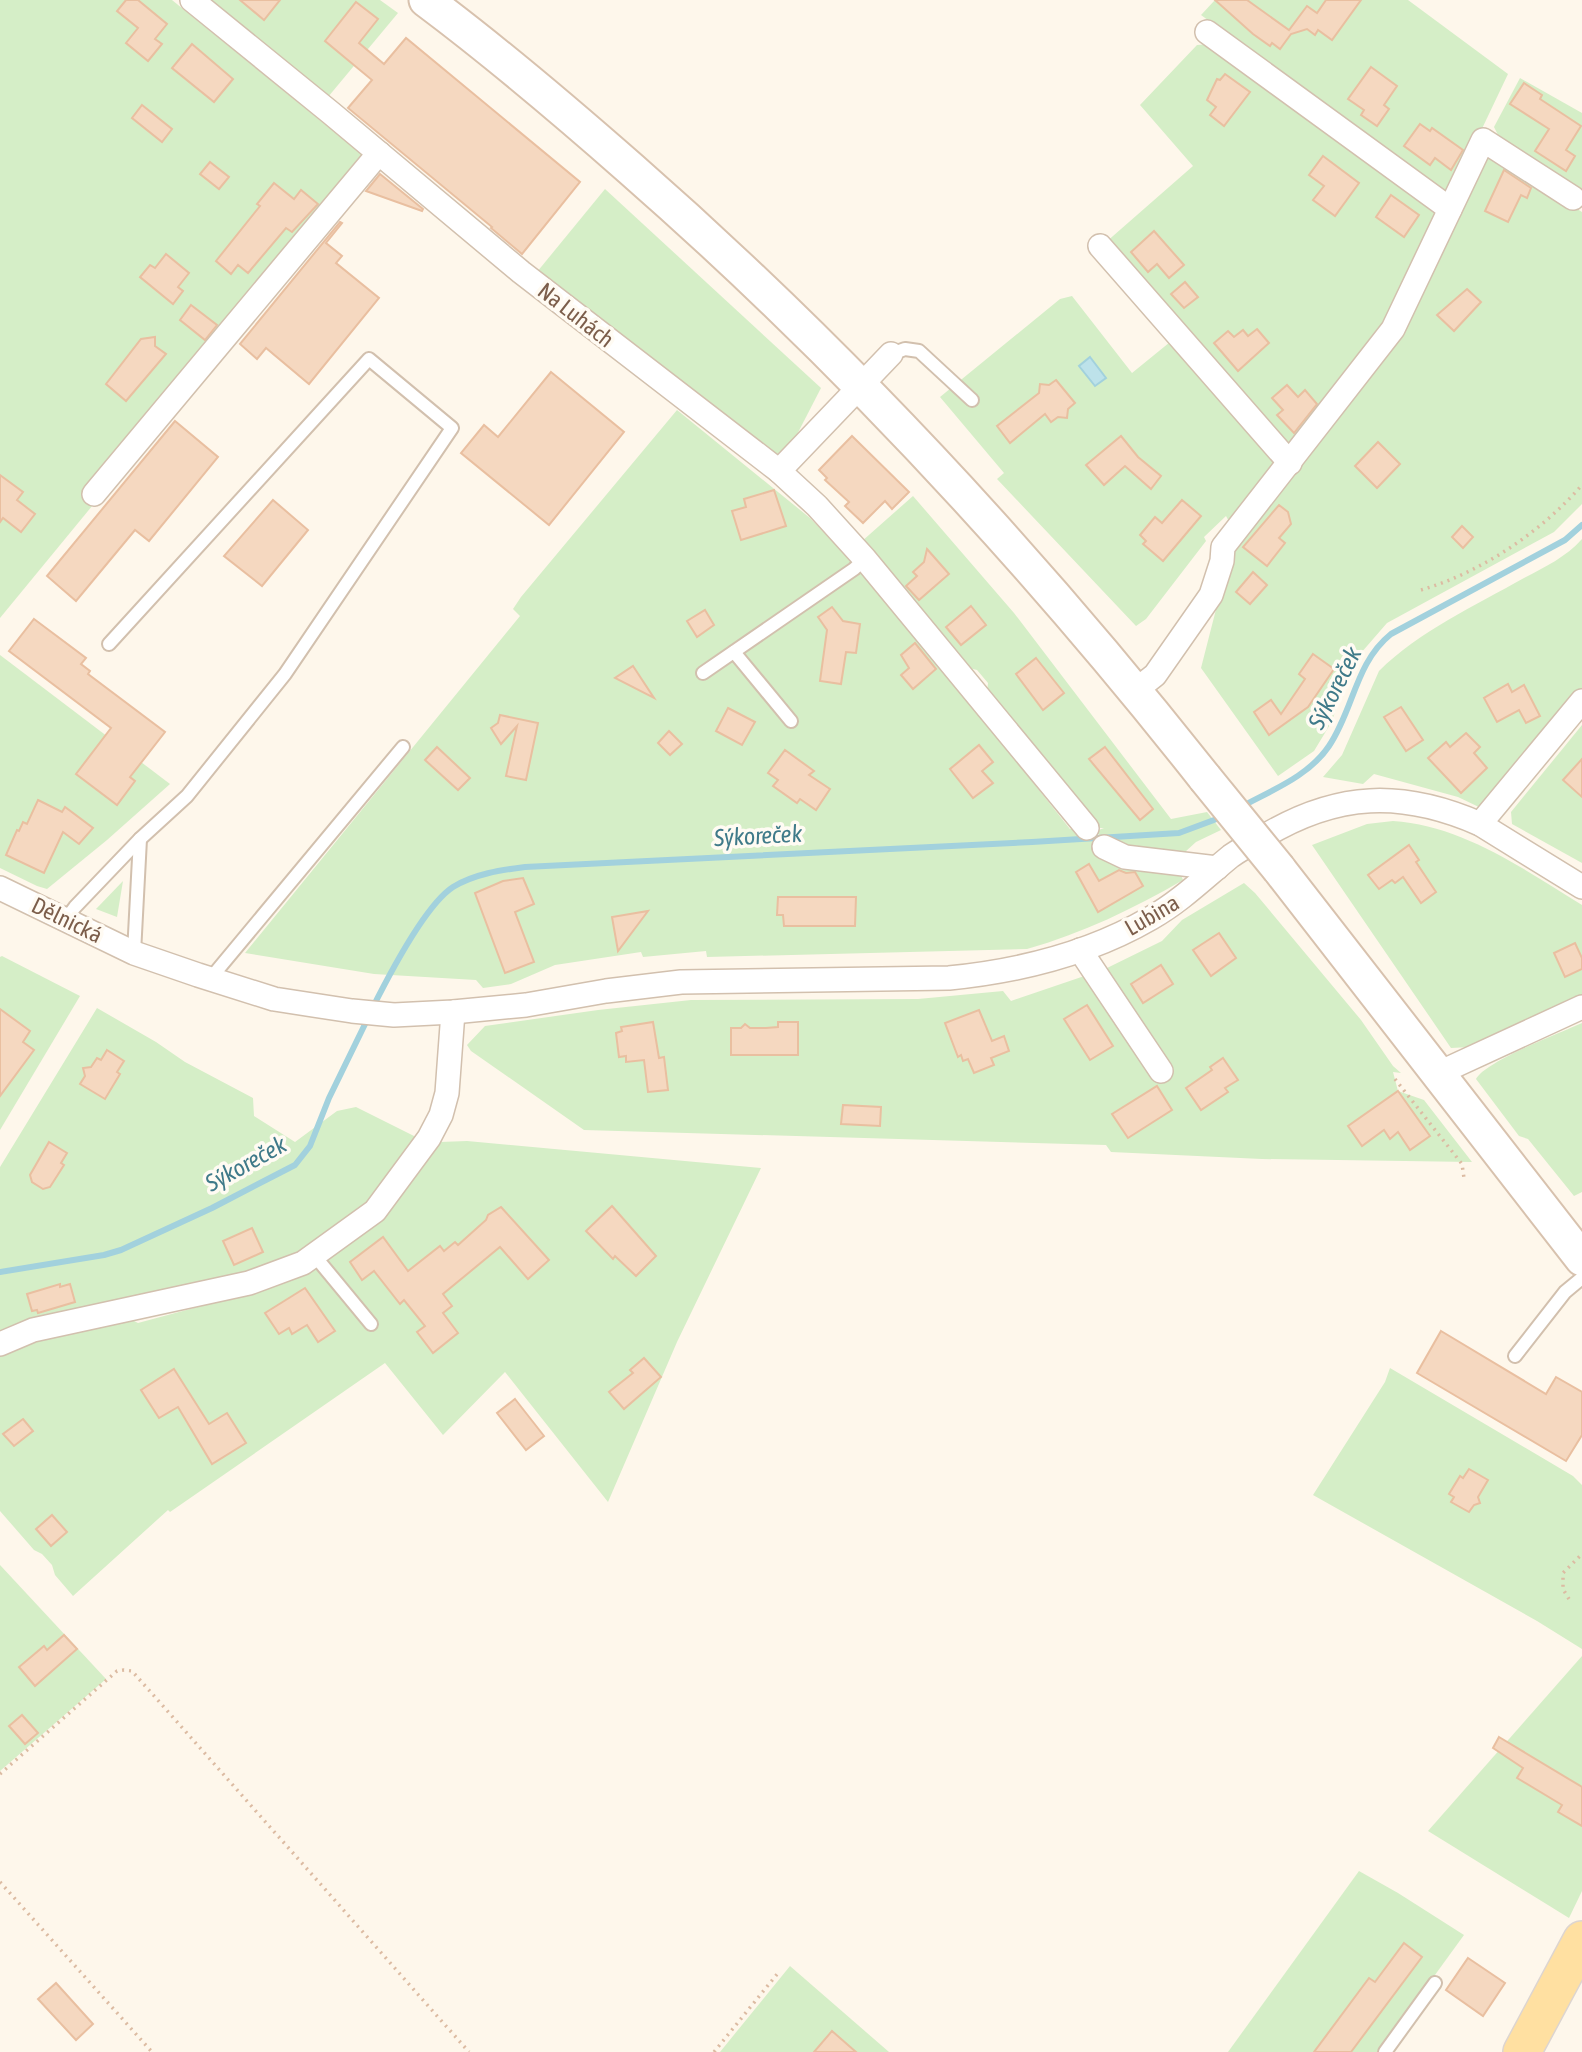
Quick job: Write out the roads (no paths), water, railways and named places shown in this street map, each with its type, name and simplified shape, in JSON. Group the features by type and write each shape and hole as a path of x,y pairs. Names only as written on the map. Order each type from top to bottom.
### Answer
{"main road":[{"path":"426,0 578,122 697,226 862,385 1001,535 1136,690 1439,1073 1582,1259"},
{"path":"1522,2052 1582,1940"}],"street":[{"name":"Na Luhách","path":"192,0 521,272 779,471 817,506 865,559 1087,828"},
{"path":"1207,32 1450,209"},
{"path":"1136,690 1155,675 1211,595 1223,547 1393,329 1483,140 1573,198"},
{"path":"94,494 379,153"},
{"path":"1100,246 1290,463"},
{"path":"779,471 891,355"},
{"path":"1480,824 1582,701"},
{"name":"Lubina","path":"453,1012 526,1005 670,983 949,978 983,975 1032,965 1080,950 1150,919 1190,892 1234,854 1284,824 1313,812 1347,803 1382,800 1412,802 1444,810 1480,824 1582,887"},
{"path":"1104,847 1125,857 1217,869"},
{"name":"Dělnická","path":"0,888 134,953 274,999 394,1015 453,1012"},
{"path":"1080,950 1161,1071"},
{"path":"1439,1073 1582,1007"},
{"path":"0,1344 33,1331 248,1283 303,1263 375,1211 429,1138 441,1115 447,1093 453,1012"}],"lane":[{"path":"891,355 905,349 919,351 972,400"},
{"path":"66,919 75,906 187,796 285,674 452,428 369,359 109,644"},
{"path":"703,673 865,559"},
{"path":"734,652 791,721"},
{"path":"210,979 403,747"},
{"path":"134,953 141,839"},
{"path":"314,1255 371,1324"},
{"path":"1515,1356 1565,1292 1582,1278"},
{"path":"1385,2052 1435,1983"}],"water":[{"path":"1090,357 1106,378 1095,386 1079,366"}],"waterway":[{"name":"Sýkoreček","path":"1241,807 1301,774 1321,757 1337,732 1362,672 1379,646 1391,634 1565,540 1582,525"},
{"name":"Sýkoreček","path":"372,1009 408,943 430,910 453,887 488,873 525,867 1179,833 1222,817"},
{"name":"Sýkoreček","path":"0,1272 121,1250 212,1208 295,1165 310,1146 329,1098 368,1018"}]}
